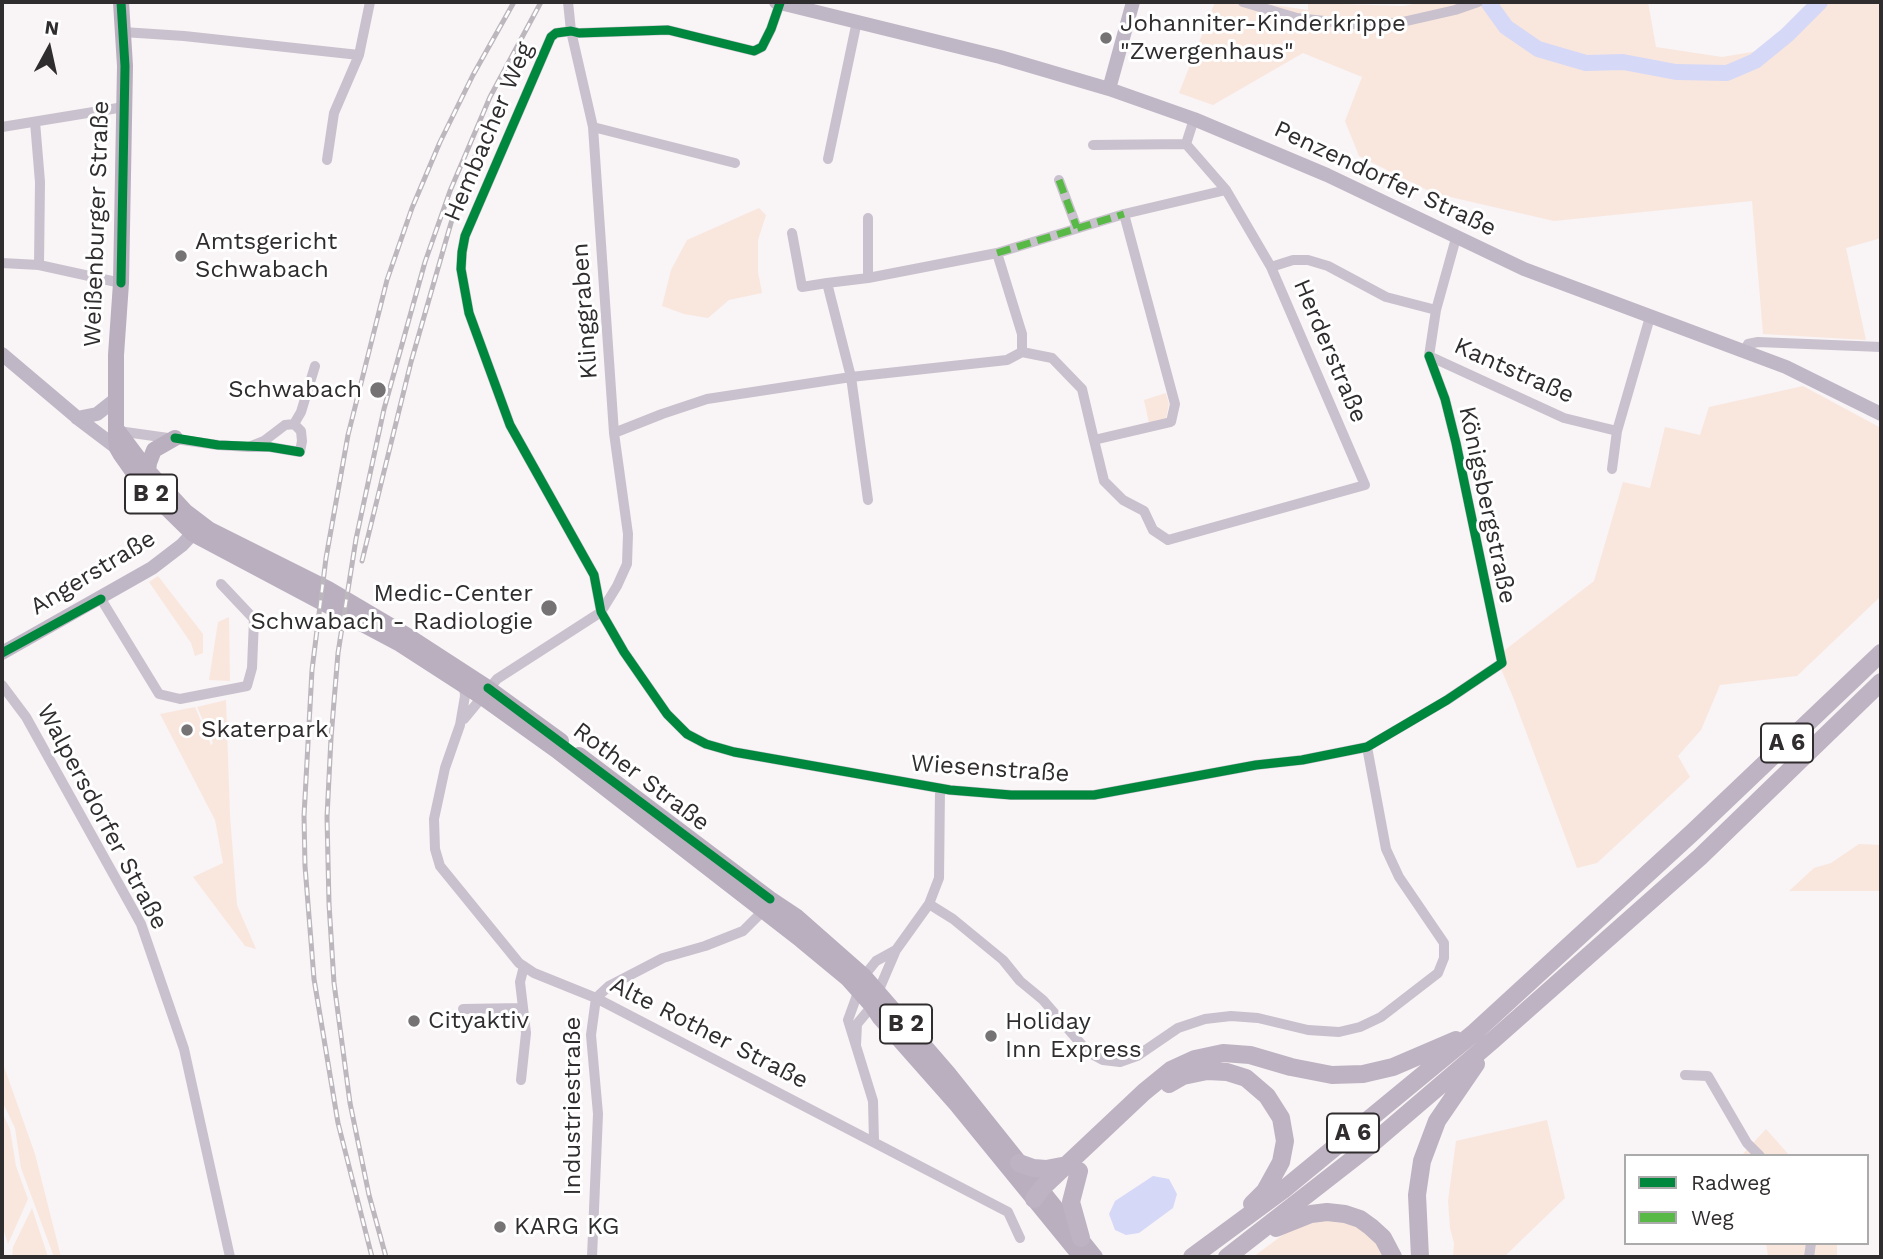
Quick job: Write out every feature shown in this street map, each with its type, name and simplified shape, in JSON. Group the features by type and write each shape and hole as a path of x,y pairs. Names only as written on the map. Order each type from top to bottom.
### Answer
{"highway":[{"name":"A 6","path":"1192,1257 1283,1190 1475,1032 1693,832 1881,653"},
{"name":"A 6","path":"1227,1257 1367,1148 1492,1041 1700,857 1881,682"},
{"path":"1081,1238 1071,1202 1074,1167 1144,1092 1171,1070 1195,1059 1223,1053 1250,1055 1291,1067 1332,1074 1363,1074 1393,1067 1475,1032"},
{"path":"1420,1257 1418,1186 1430,1135 1448,1103 1492,1041"},
{"path":"1041,1194 1167,1085 1183,1076 1207,1071 1227,1072 1246,1078 1267,1096 1281,1118 1286,1141 1281,1162 1265,1191 1228,1230"},
{"path":"1019,1163 1046,1169 1074,1167"},
{"path":"1248,1242 1292,1220 1327,1212 1360,1219 1382,1238 1392,1257"}],"main road":[{"name":"Weißenburger Straße","path":"117,439 116,355 121,283 124,107 121,2"},
{"name":"Penzendorfer Straße","path":"778,2 828,7 857,21 1000,57 1108,89 1194,120 1327,175 1456,238 1569,287 1786,366 1881,414"},
{"path":"1108,89 1133,2"},
{"name":"B 2","path":"2,354 77,418"},
{"path":"77,418 97,414 116,399"},
{"name":"Rother Straße","path":"77,418 93,429 117,439 185,511 197,529 328,589 411,638 767,905 859,992 874,998 948,1073 1019,1163 1081,1257"},
{"path":"148,471 154,450 175,438"},
{"name":"Rother Straße","path":"117,439 140,482 197,529 400,645 464,685 485,692"},
{"name":"Angerstraße","path":"2,653 152,568 197,529"},
{"name":"Rother Straße","path":"767,905 797,917 864,976 880,1018 1096,1257"}],"street":[{"path":"327,160 334,113 359,55 370,2"},
{"name":"Klinggraben","path":"568,2 571,31 593,127 614,433 628,534 627,564 601,612"},
{"path":"571,31 668,30 754,51 762,47 771,29 778,2"},
{"path":"1243,2 1297,18 1351,24 1398,23 1474,3"},
{"path":"828,159 857,21"},
{"name":"Hembacher Weg","path":"571,31 555,33 551,37 465,236 461,269 469,313 510,425 594,575 601,612"},
{"path":"123,32 359,55"},
{"path":"2,127 124,107"},
{"path":"1093,145 1186,144 1194,120"},
{"path":"34,122 40,182 38,265"},
{"path":"593,127 735,163"},
{"name":"Herderstraße","path":"1094,440 1104,481 1123,500 1144,511 1153,530 1168,540 1365,485 1271,267 1226,190 1186,144"},
{"path":"1059,180 1077,228"},
{"path":"792,233 802,287 868,278 998,253 1125,214 1226,190"},
{"path":"614,433 707,399 851,377 1007,360 1023,352 1052,358 1082,389 1094,440 1171,422 1175,404 1125,214"},
{"path":"868,218 868,278"},
{"name":"Kantstraße","path":"1456,238 1436,310 1429,356 1563,418 1617,431"},
{"path":"998,253 1022,334 1023,352"},
{"path":"1271,267 1293,260 1308,260 1328,266 1386,297 1436,310"},
{"path":"2,263 38,265 121,283"},
{"path":"827,284 851,377 868,500"},
{"path":"1612,468 1617,431 1650,317"},
{"path":"1745,351 1748,344 1758,342 1881,347"},
{"name":"Königsbergstraße","path":"1429,356 1445,400 1456,443 1502,663"},
{"path":"293,424 301,412 315,366"},
{"path":"117,439 175,438 218,445 249,447 270,447 300,452 301,431 293,424 285,425 264,441 249,447"},
{"path":"101,598 159,694 180,699 247,686 252,668 254,619 221,584"},
{"path":"485,692 497,678 601,612"},
{"name":"Wiesenstraße","path":"601,612 624,652 667,714 687,734 706,744 734,752 940,789 1011,794 1094,795 1367,747 1447,700 1502,663"},
{"name":"Walpersdorfer Straße","path":"2,685 26,717 141,924 184,1049 230,1257"},
{"name":"Alte Rother Straße","path":"464,685 460,725 445,768 434,819 435,849 440,866 508,951 534,973 596,998 1008,1212 1020,1238"},
{"name":"Alte Rother Straße","path":"460,725 485,692"},
{"path":"929,904 953,919 1003,960 1020,981 1043,1000 1088,1052 1103,1060 1120,1062 1137,1056 1178,1028 1205,1019 1231,1016 1258,1018 1308,1030 1339,1032 1360,1027 1381,1017 1438,973 1444,958 1444,943 1399,877 1386,849 1367,747"},
{"path":"856,1045 857,1024 874,998 896,950 929,904 939,878 940,789"},
{"path":"596,998 609,986 663,958 743,931 767,905"},
{"path":"874,1142 873,1101 848,1020 864,976 876,961 896,950"},
{"path":"521,1080 526,1034 520,982 524,966"},
{"name":"Industriestraße","path":"592,1257 598,1114 591,1035 596,998"},
{"path":"463,1009 523,1008"},
{"path":"1685,1075 1708,1076 1747,1143 1758,1154"}],"shaded area":[{"path":"1215,2 1253,2 1308,10 1308,3 1403,6 1424,2 1648,2 1656,47 1722,57 1764,50 1812,2 1881,2 1881,238 1846,248 1866,340 1763,334 1752,201 1554,221 1433,193 1359,156 1345,121 1362,77 1303,53 1213,105 1179,93"},
{"path":"759,208 766,215 758,240 758,272 762,293 729,300 708,318 684,314 662,306 671,270 687,240"},
{"path":"1803,386 1881,428 1881,596 1797,676 1720,685 1701,730 1678,756 1690,777 1597,863 1577,868 1496,657 1594,581 1623,482 1650,488 1665,427 1700,435 1709,407"},
{"path":"1166,393 1169,404 1166,419 1149,423 1144,400"},
{"path":"158,576 203,634 203,653 195,656 191,643 149,582"},
{"path":"229,617 230,681 209,680 218,622"},
{"path":"226,700 230,816 237,905 256,949 245,946 193,877 223,863 215,820 160,714 195,707 211,745 213,743 197,707"},
{"path":"1859,844 1881,845 1881,891 1789,891 1814,868 1831,863"},
{"path":"2,1061 35,1154 61,1257 54,1257 21,1168 15,1128 2,1101"},
{"path":"2,1112 10,1129 16,1166 28,1199 8,1244 2,1225"},
{"path":"1547,1120 1565,1198 1504,1257 1453,1257 1454,1243 1448,1201 1456,1141"},
{"path":"1766,1129 1788,1154 1743,1154"},
{"path":"32,1208 48,1257 12,1257 13,1247"},
{"path":"1337,1218 1369,1231 1387,1257 1253,1257 1295,1226"},
{"path":"1766,1245 1837,1245 1837,1257 1768,1257"}],"water":[{"path":"1153,1176 1169,1179 1177,1194 1173,1208 1139,1233 1126,1235 1115,1230 1109,1214 1115,1201"}],"waterway":[{"name":"Schwabach","path":"1488,2 1506,27 1538,49 1586,63 1623,62 1676,72 1727,73 1755,61 1787,35 1820,2"}],"railway":[{"path":"372,1257 338,1123 314,979 304,816 312,670 326,558 348,435 387,280 412,208 440,142 473,75 514,2"},
{"path":"386,1257 369,1195 350,1103 334,983 327,817 338,653 356,539 384,409 425,262 450,191 490,97 541,2"},
{"path":"362,561 411,362 451,223 474,157"}],"marked path":[{"path":"1059,180 1077,228"},
{"path":"997,253 1124,214"}],"cycle path":[{"path":"121,2 125,66 121,283"},
{"path":"780,3 762,47 754,51 668,30 556,33 551,37 465,236 462,252 461,269 469,313 510,425 594,575 601,612 624,652 667,714 687,734 706,744 734,752 950,790 1011,795 1094,795 1367,747 1447,700 1502,663 1456,443 1445,399 1429,356"},
{"path":"175,438 218,445 270,447 300,452"},
{"path":"2,653 101,599"},
{"path":"488,688 770,899"}],"place":[{"name":"Johanniter-Kinderkrippe \"Zwergenhaus\"","path":"1106,38"},
{"name":"Amtsgericht Schwabach","path":"181,256"},
{"name":"Schwabach","path":"378,390"},
{"name":"Medic-Center Schwabach - Radiologie","path":"549,608"},
{"name":"Skaterpark","path":"187,730"},
{"name":"Cityaktiv","path":"414,1021"},
{"name":"Holiday Inn Express","path":"991,1036"},
{"name":"KARG KG","path":"500,1227"}]}
